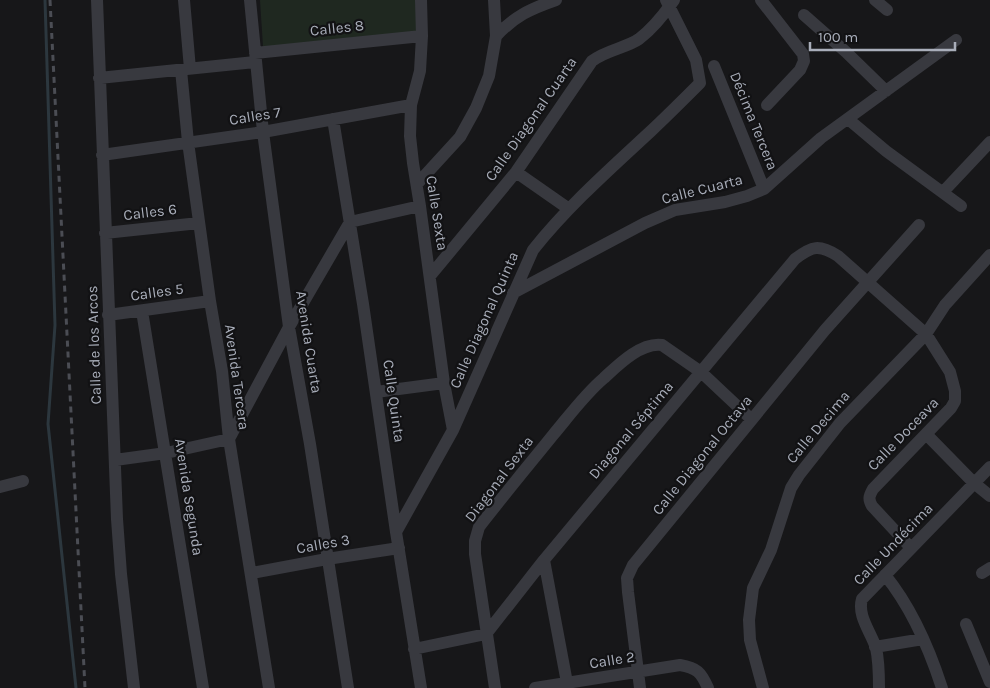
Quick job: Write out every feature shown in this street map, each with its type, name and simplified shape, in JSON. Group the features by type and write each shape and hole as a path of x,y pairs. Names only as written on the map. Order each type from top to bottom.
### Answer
{"street":[{"name":"Calle de los Arcos","path":"97,0 108,314 121,574 134,688"},
{"name":"Avenida Tercera","path":"184,0 188,142 210,301 222,371 230,440 269,688"},
{"name":"Avenida Cuarta","path":"250,0 263,132 289,328 310,444 348,688"},
{"name":"Calle Sexta","path":"421,0 422,36 420,71 411,105 411,145 444,383 453,430"},
{"path":"417,184 460,137 476,108 489,76 496,36 494,0"},
{"path":"496,36 519,15 534,7 556,0"},
{"path":"761,0 802,54 804,61 800,70 767,105"},
{"path":"875,0 887,10"},
{"name":"Calle Diagonal Quinta","path":"396,532 453,430 533,250 569,208 591,186 700,83 696,60 670,2"},
{"name":"Calle Diagonal Cuarta","path":"430,276 516,172 592,60 602,54 638,40 670,2"},
{"path":"804,15 886,91"},
{"name":"Calles 8","path":"99,78 185,70 255,57 422,36"},
{"name":"Calle Cuarta","path":"513,293 645,223 675,210 725,202 764,189 821,138 956,40"},
{"name":"Décima Tercera","path":"714,66 764,189"},
{"name":"Calles 7","path":"102,155 263,132 411,105"},
{"name":"Calle Quinta","path":"333,119 414,649 422,688"},
{"path":"848,119 886,151 961,206"},
{"path":"943,192 990,142"},
{"path":"516,172 569,208"},
{"path":"115,460 166,454 230,440 289,328 350,222 420,206"},
{"name":"Calles 6","path":"105,233 199,222"},
{"name":"Calle Diagonal Octava","path":"640,688 627,578 633,565 825,330 919,225"},
{"name":"Calle Doceava","path":"806,250 826,248 838,256 926,334 950,372 955,391 955,401 947,413 873,489 869,500 872,506 911,548"},
{"name":"Diagonal Séptima","path":"486,634 544,560 700,372 795,259 806,250"},
{"name":"Calle Decima","path":"763,688 750,640 749,620 753,588 771,550 791,488 798,474 840,423 926,334 945,305 990,255"},
{"name":"Calles 5","path":"108,314 210,301"},
{"name":"Avenida Segunda","path":"142,311 203,688"},
{"name":"Diagonal Sexta","path":"495,688 475,554 475,540 479,527 573,411 602,379 634,354 655,344 662,345 700,372"},
{"path":"700,372 751,419"},
{"path":"376,392 444,383"},
{"path":"926,434 974,483 990,496"},
{"name":"Calle Undécima","path":"880,688 879,667 875,647 861,613 862,599 990,467"},
{"path":"0,487 23,481"},
{"name":"Calles 3","path":"252,573 399,548"},
{"path":"544,560 567,686"},
{"path":"885,575 905,602 934,663 942,688"},
{"path":"966,624 990,682"},
{"path":"414,649 486,634"},
{"path":"875,647 923,639"},
{"name":"Calle 2","path":"535,688 567,686 680,665 693,668 701,675 708,688"}],"shaded area":[{"path":"260,0 418,0 420,34 263,47"}],"waterway":[{"path":"45,0 55,325 48,424 76,688"}],"railway":[{"path":"50,0 85,688"}]}
